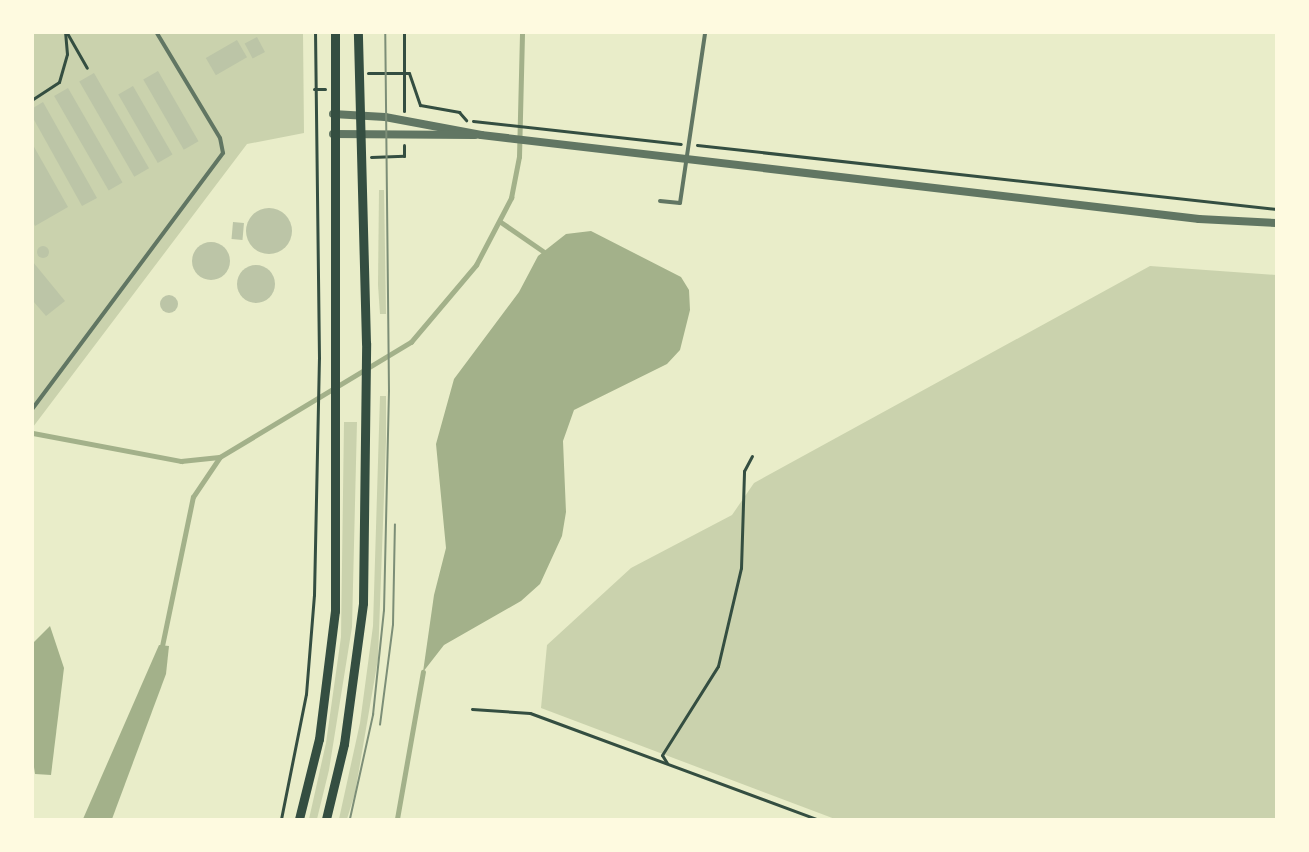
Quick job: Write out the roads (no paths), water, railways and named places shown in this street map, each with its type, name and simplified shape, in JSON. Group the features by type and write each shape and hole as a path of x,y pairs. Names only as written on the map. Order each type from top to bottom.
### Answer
{"main road":[{"path":"299,819 319,739 335,611 333,114 335,33"},
{"path":"326,819 344,744 363,603 366,343 363,135 358,33"}],"street":[{"path":"333,114 361,114 446,125 481,135"},
{"path":"333,134 445,138 499,136 1199,219 1276,223"}],"lane":[{"path":"33,408 223,153 222,140 158,33"},
{"path":"660,201 680,202 705,33"}],"waterway":[{"path":"161,651 193,497 220,457 411,342 476,265 511,198 519,157 522,33"},
{"path":"501,222 543,251"},
{"path":"33,433 181,461 219,457"},
{"path":"397,819 423,672"}],"tram line":[{"path":"350,819 373,715 384,611 389,391 385,33"},
{"path":"380,725 393,625 395,525"}]}
